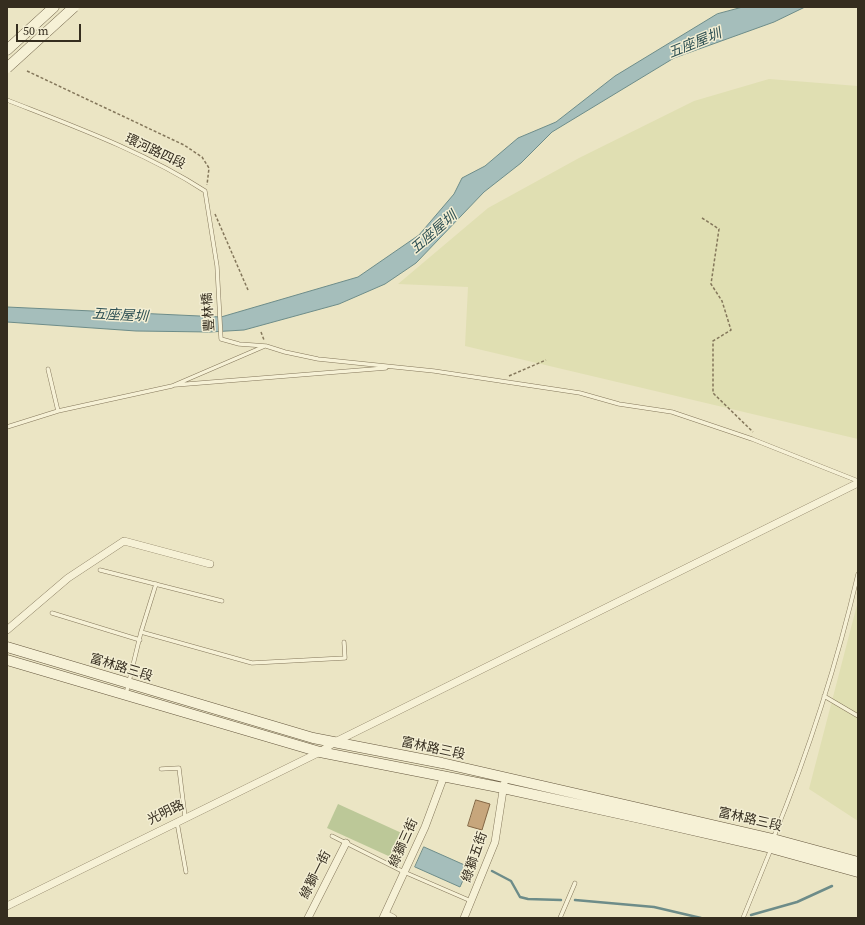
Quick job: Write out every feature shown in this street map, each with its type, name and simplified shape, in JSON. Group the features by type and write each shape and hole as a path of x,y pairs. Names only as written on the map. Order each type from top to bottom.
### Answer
{"main road":[{"path":"7,50 54,7"},
{"path":"7,68 74,7"},
{"name":"富林路三段","path":"7,647 313,738 442,763 504,783 858,862"},
{"name":"富林路三段","path":"7,660 320,752 444,776 504,783"},
{"name":"富林路三段","path":"772,844 858,872"}],"street":[{"name":"光明路","path":"7,906 185,817 320,752 335,742 858,482"},
{"path":"7,630 68,578 124,541 210,564"},
{"name":"綠獅三街","path":"384,916 425,827 444,776"},
{"name":"綠獅五街","path":"464,918 472,902 495,842 504,783"},
{"name":"綠獅一街","path":"308,918 346,843"},
{"path":"384,916 393,918"}],"lane":[{"name":"環河路四段","path":"7,100 154,162 180,175 205,191"},
{"name":"豐林橋","path":"205,191 217,266 221,339 239,344 266,346"},
{"path":"172,386 266,346 285,352 318,359 434,371 498,380 580,393 619,404 672,412 766,444 858,482"},
{"path":"7,427 58,411 172,386 394,367"},
{"path":"48,369 58,411"},
{"path":"100,570 222,601"},
{"path":"743,918 795,785 824,696 858,574"},
{"path":"126,695 141,632 156,584"},
{"path":"52,613 140,640"},
{"path":"141,632 252,663 345,658 344,642"},
{"path":"824,696 858,716"},
{"path":"161,769 179,768 185,817"},
{"path":"177,821 186,872"},
{"path":"332,836 404,872 472,902"},
{"path":"560,918 575,883"}],"path":[{"path":"26,71 184,145 202,157 209,168 205,191"},
{"path":"214,212 248,290"},
{"path":"702,218 719,229 711,284 722,301 731,330 713,341 713,393 766,444"},
{"path":"261,332 266,346"},
{"path":"498,380 546,360"}],"green space":[{"path":"769,79 858,86 858,439 465,346 468,287 398,284 488,208 579,158 694,101"},
{"path":"858,601 858,821 809,789"},
{"path":"338,804 406,835 395,859 327,828"}],"water":[{"name":"五座屋圳","path":"743,7 805,7 774,22 674,58 552,132 521,163 484,192 416,263 385,284 339,304 244,330 210,332 136,331 7,322 7,307 221,317 358,277 419,235 454,194 462,178 485,166 518,138 556,122 615,76 717,14"},
{"path":"424,847 469,867 460,887 415,867"}],"building":[{"path":"476,800 490,804 482,830 468,826"}],"waterway":[{"path":"492,871 511,881 520,897 528,899 561,900"},
{"path":"751,915 797,902 832,886"},
{"path":"575,900 654,907 701,918"}]}
